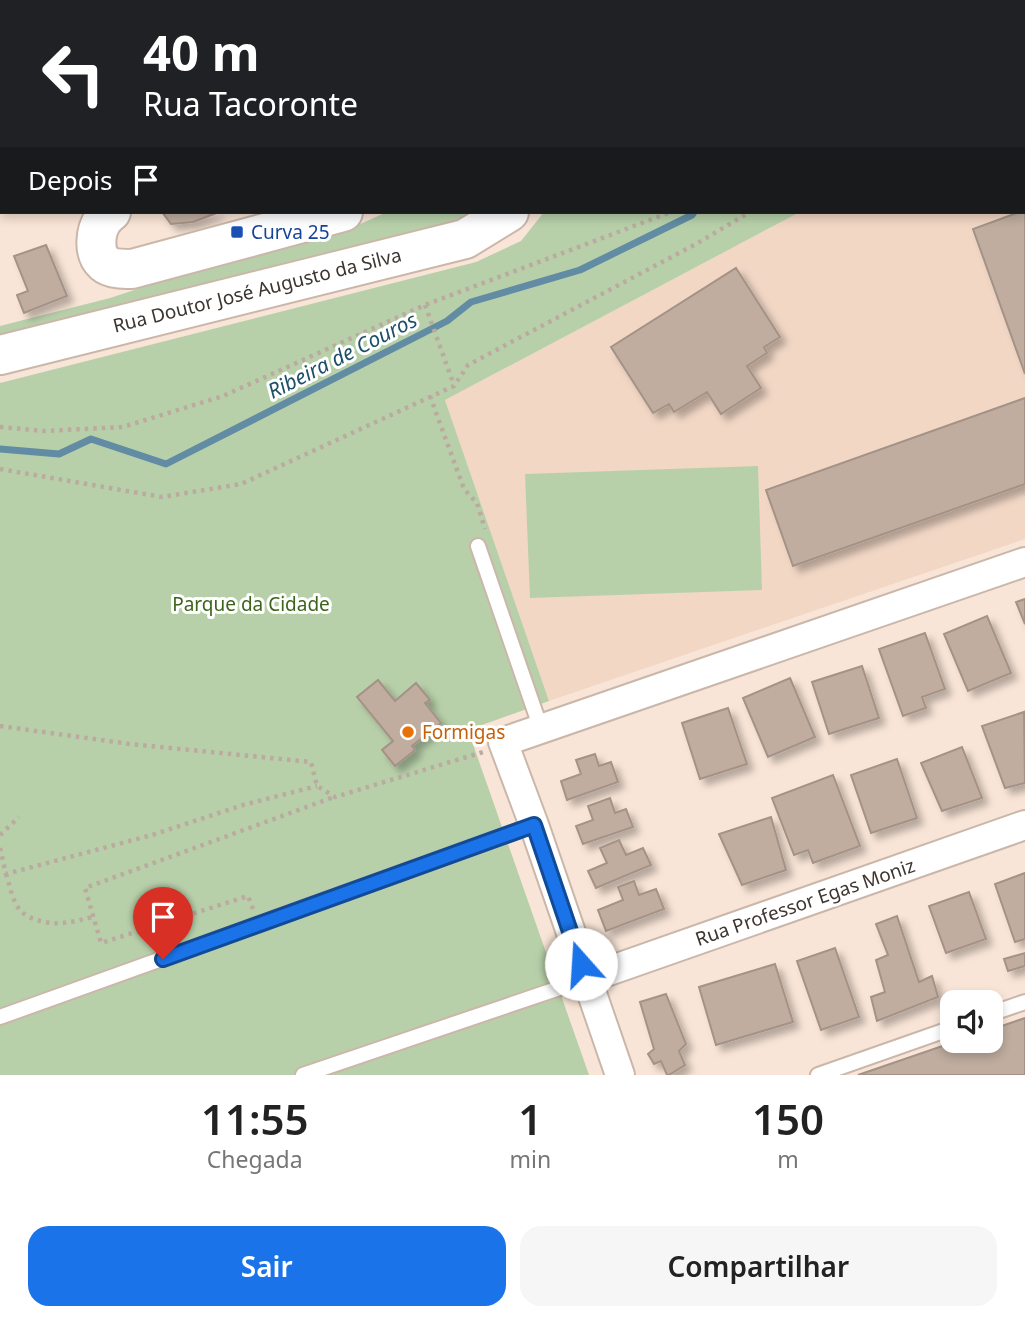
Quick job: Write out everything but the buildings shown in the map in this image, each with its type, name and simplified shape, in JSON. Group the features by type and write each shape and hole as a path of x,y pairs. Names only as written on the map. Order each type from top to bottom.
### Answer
{"street":[{"path":"109,214 102,221 96,238 97,251 105,264 118,269 132,269 335,214"},
{"name":"Rua Doutor José Augusto da Silva","path":"0,355 465,239 506,214"},
{"path":"620,1075 503,743 1025,562"},
{"name":"Rua Professor Egas Moniz","path":"586,979 1025,825"}],"lane":[{"path":"483,542 541,729"},
{"path":"0,1017 534,825"},
{"path":"303,1075 586,979"},
{"path":"1003,1010 1025,1002"},
{"path":"818,1075 940,1032"}],"path":[{"path":"0,427 44,431 123,427 223,397 425,305 666,214"},
{"path":"0,469 162,497 241,484 454,386 468,365 696,244 747,214"},
{"path":"425,305 454,386"},
{"path":"430,396 464,489 477,503 483,542"},
{"path":"0,726 130,744 311,762 317,786 335,797"},
{"path":"254,912 248,896 101,943 85,888 335,797 504,746"},
{"path":"6,874 152,835 243,805 317,786"},
{"path":"0,835 19,817"},
{"path":"0,848 6,874 20,911 44,923 58,925 93,918"}],"shaded area":[{"path":"796,214 1025,214 1025,539 549,701 445,400"}],"green space":[{"path":"383,214 471,214 431,229 0,340 0,326 110,298 238,256 349,229"},
{"name":"Parque da Cidade","path":"542,214 796,214 445,400 549,701 468,730 589,1075 0,1075 0,383 476,262 521,241"},
{"path":"758,466 762,590 530,598 525,474"}],"waterway":[{"name":"Ribeira de Couros","path":"0,449 59,454 91,439 166,464 447,321 471,302 580,270 693,214"}],"place":[{"name":"Curva 25","path":"237,232"},
{"name":"Formigas","path":"408,732"}],"route":[{"path":"163,959 534,825 581,964"}]}
